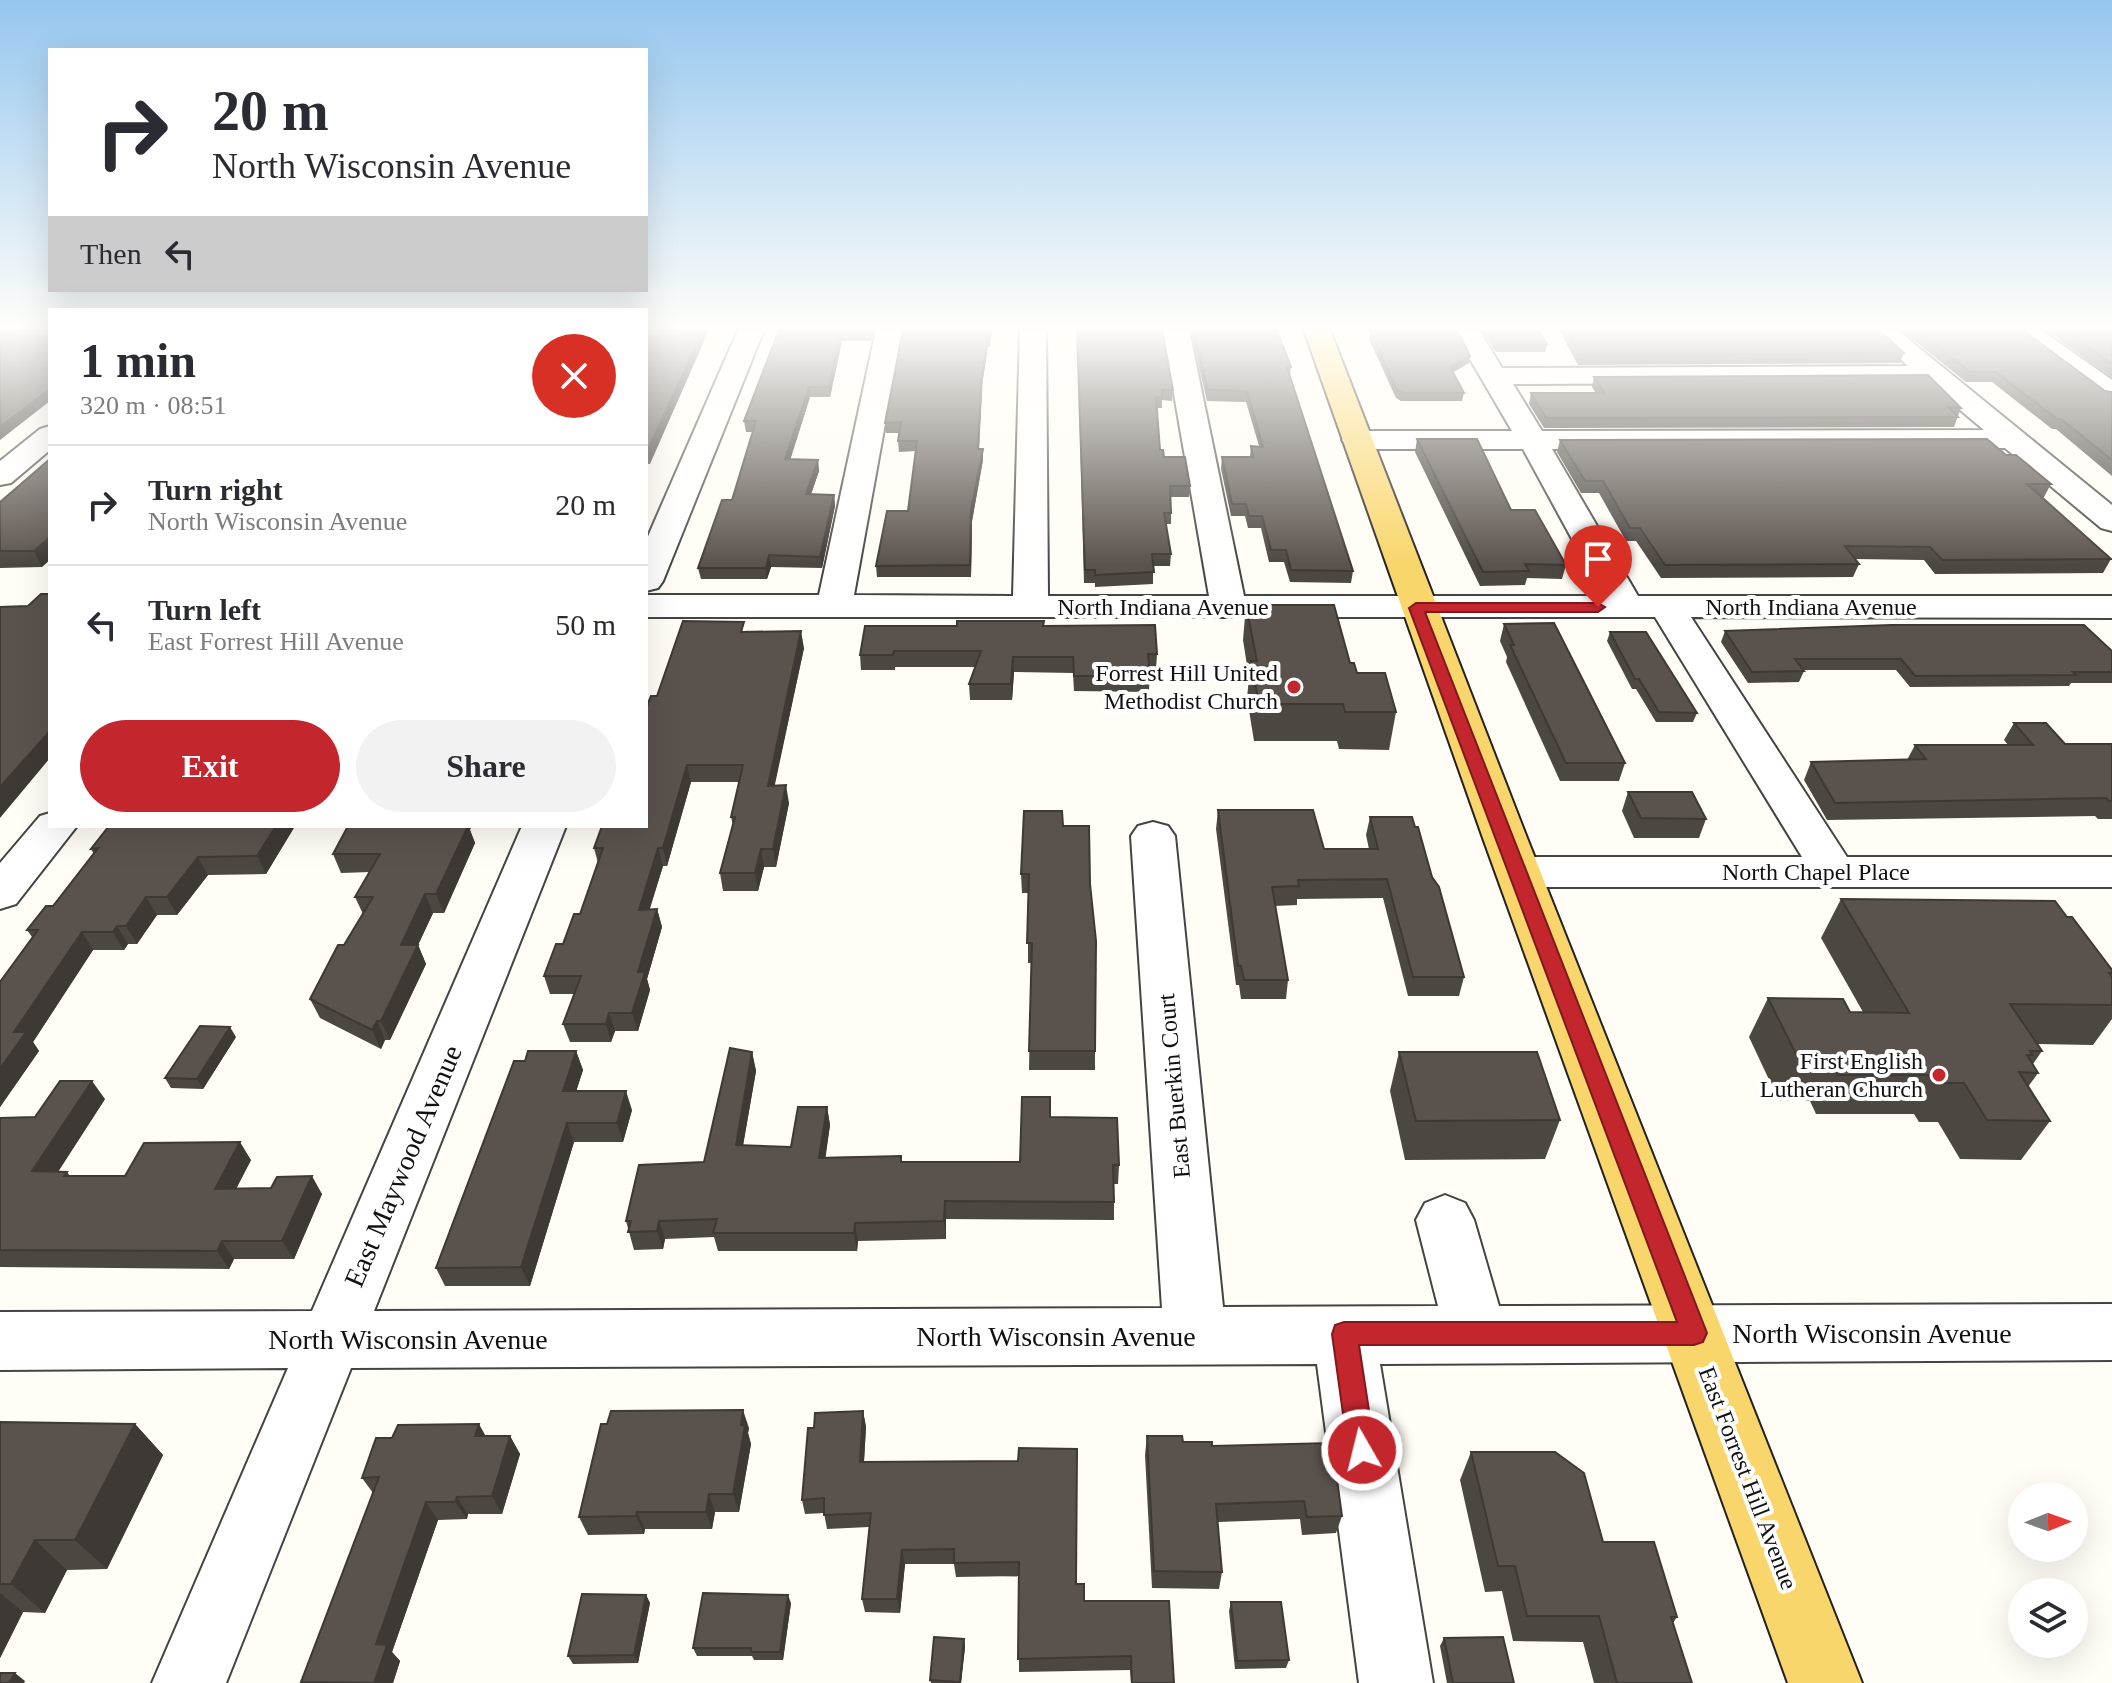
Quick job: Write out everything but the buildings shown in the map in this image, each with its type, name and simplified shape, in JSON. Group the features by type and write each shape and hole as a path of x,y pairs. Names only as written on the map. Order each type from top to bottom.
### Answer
{"main road":[{"name":"East Forrest Hill Avenue","path":"1346,409 1416,608 1825,1683"}],"street":[{"path":"648,576 718,409"},
{"path":"834,607 873,409"},
{"path":"1030,607 1032,409"},
{"path":"1191,409 1229,608"},
{"path":"1514,409 1627,607"},
{"path":"1976,409 2112,521"},
{"path":"0,476 48,437"},
{"path":"1357,440 2013,439"},
{"name":"North Indiana Avenue","path":"648,606 2112,607"},
{"path":"1666,607 1834,872"},
{"path":"0,893 53,828"},
{"name":"East Maywood Avenue","path":"189,1683 543,828"},
{"name":"East Buerkin Court","path":"1153,836 1195,1335"},
{"name":"North Chapel Place","path":"1519,872 2112,872"},
{"path":"1445,1220 1476,1334"},
{"name":"North Wisconsin Avenue","path":"0,1341 2112,1332"},
{"path":"1344,1334 1396,1683"}],"place":[{"name":"Forrest Hill United Methodist Church","path":"1294,687"},
{"name":"First English Lutheran Church","path":"1939,1075"}],"route":[{"path":"1362,1450 1344,1334 1694,1333 1416,608 1598,607"}]}
